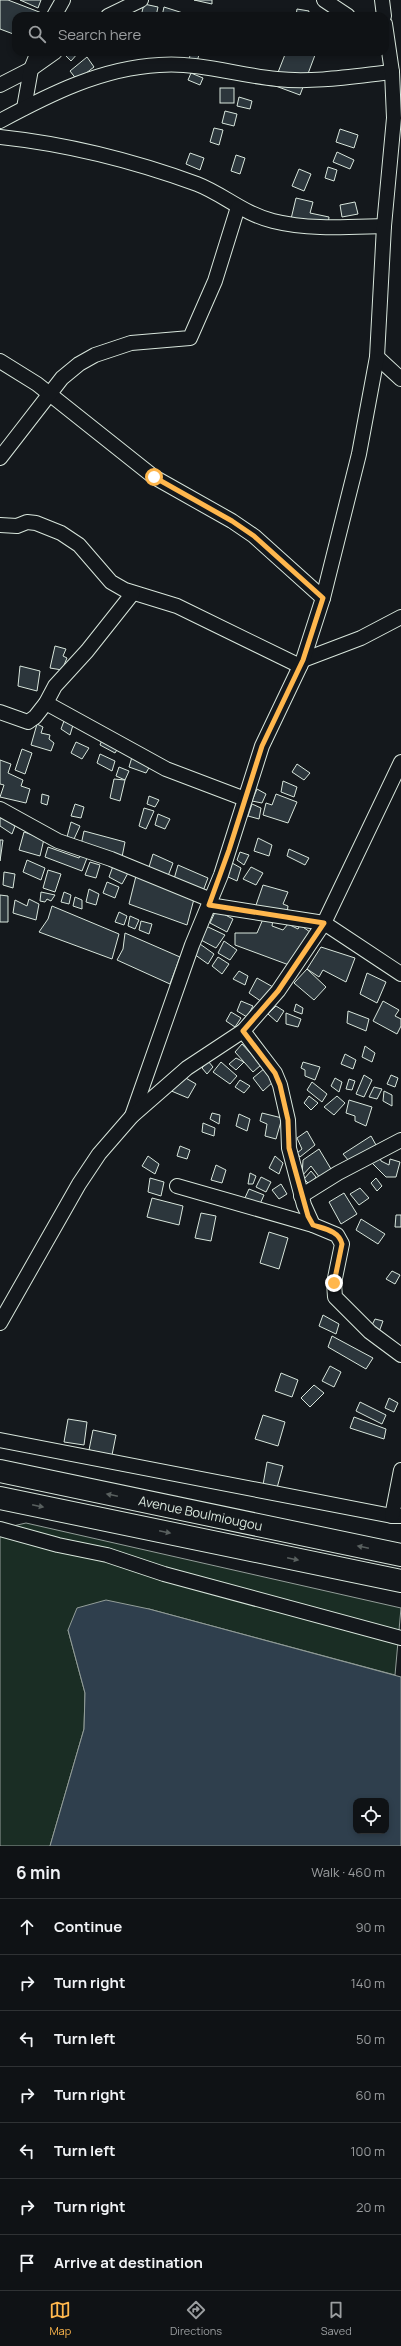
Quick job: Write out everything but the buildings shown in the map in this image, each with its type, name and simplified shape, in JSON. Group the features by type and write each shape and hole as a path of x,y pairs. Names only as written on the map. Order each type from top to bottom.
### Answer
{"highway":[{"name":"Avenue Boulmiougou","path":"0,1471 401,1555"},
{"name":"Avenue Boulmiougou","path":"0,1498 401,1581"}],"street":[{"path":"56,12 63,0"},
{"path":"116,12 141,0"},
{"path":"324,0 342,12"},
{"path":"382,0 384,12"},
{"path":"24,108 31,69 36,56"},
{"path":"0,84 31,69 49,56"},
{"path":"132,1116 192,945 210,902 262,746 302,663 323,598 359,454 377,357 384,226 394,118 392,72 389,56"},
{"path":"0,121 24,108 86,80 119,71 159,65 196,65 277,79 392,72"},
{"path":"0,138 44,143 133,164 210,190 238,207 272,221 294,225 323,227 384,226"},
{"path":"0,458 62,378 95,356 131,343 190,338 215,281 238,207"},
{"path":"377,357 401,379"},
{"path":"0,361 50,394 154,477 232,521 254,536 323,598"},
{"path":"0,524 17,526 26,522 31,522 61,533 79,545 111,582 133,593 177,606 302,663 361,638 401,617"},
{"path":"0,712 28,722 35,717 46,703 55,686 87,651 133,593"},
{"path":"46,703 166,769 245,799"},
{"path":"0,1323 79,1184 98,1154 132,1116 187,1068 243,1031 278,991 324,923 401,762"},
{"path":"0,809 58,841 111,858 210,902 324,923 401,974"},
{"path":"243,1031 275,1073 280,1085 288,1120 289,1148 301,1196 313,1225"},
{"path":"301,1196 338,1173 401,1140"},
{"path":"177,1186 331,1231 341,1239 342,1244 334,1283 335,1297 370,1332 401,1355"},
{"path":"0,1440 397,1516 401,1470"},
{"path":"0,1529 58,1545 107,1555 164,1574 401,1638"}],"green space":[{"path":"26,1523 401,1608 395,1675 149,1609 68,1630 85,1693 84,1729 50,1846 0,1846 0,1529"}],"water":[{"path":"106,1600 149,1609 401,1677 401,1846 50,1846 84,1729 85,1693 68,1630 77,1608"}],"route":[{"path":"154,477 232,521 254,536 323,598 303,660 262,746 252,772 221,875 209,905 324,923 278,991 243,1031 275,1073 280,1085 287,1113 287,1138 289,1148 308,1216 313,1225 331,1231 341,1239 342,1244 334,1283"}]}
